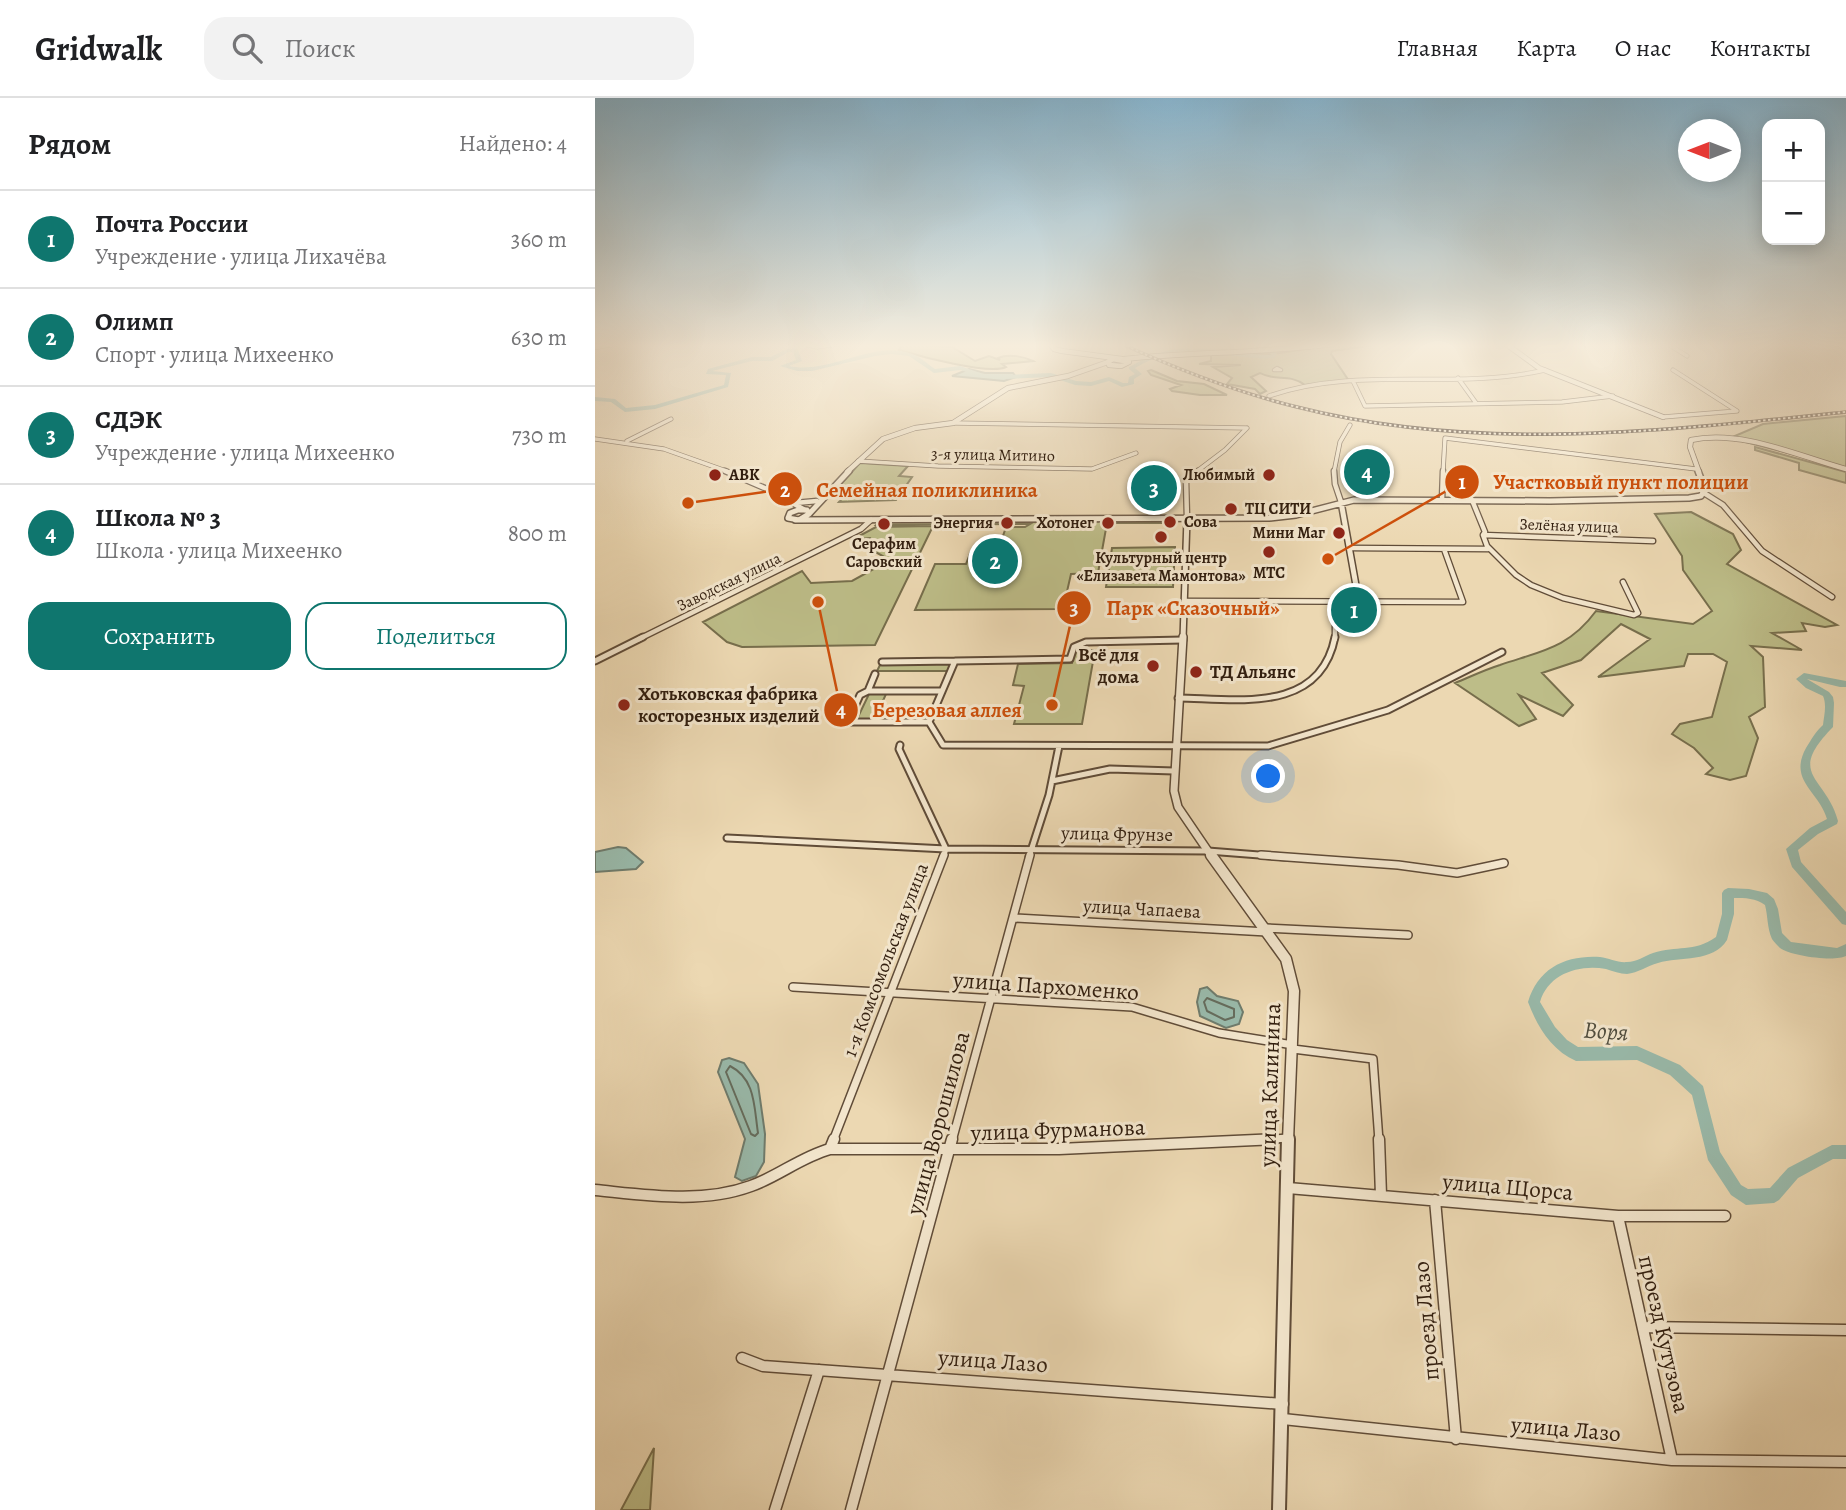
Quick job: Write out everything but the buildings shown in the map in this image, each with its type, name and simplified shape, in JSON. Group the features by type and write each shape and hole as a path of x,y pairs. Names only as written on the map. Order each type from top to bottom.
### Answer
{"street":[{"path":"953,423 973,410"},
{"path":"1646,410 1663,417 1735,410"},
{"path":"627,441 671,419"},
{"path":"1187,518 1185,482 1225,450 1247,428 953,423 902,431 879,442 824,497 801,512 787,517 795,520 871,520 1187,518 1285,516 1341,502 1667,499 1695,497 1704,493"},
{"path":"1350,425 1336,450 1335,481 1351,548 1359,602"},
{"path":"1704,493 1705,489 1690,447 1691,440 1699,437 1738,441 1846,469"},
{"path":"1442,500 1445,438 1696,469"},
{"path":"595,439 627,441 689,455 793,502 817,501"},
{"name":"3-я улица Митино","path":"858,461 939,466 1086,469 1136,453"},
{"path":"1326,481 1335,481"},
{"path":"1704,493 1726,506 1762,551 1832,597"},
{"path":"795,520 801,512 824,497"},
{"path":"1472,500 1485,532 1483,535 1488,549 1519,580 1575,604 1634,615 1638,613 1623,582"},
{"path":"793,502 795,509 815,520"},
{"path":"793,502 801,512"},
{"name":"улица Калинина","path":"1187,518 1174,791 1178,807 1266,930 1291,970 1294,991 1279,1510"},
{"name":"Заводская улица","path":"595,661 867,526 871,520"},
{"name":"Зелёная улица","path":"1483,535 1653,541"},
{"path":"1351,548 1488,549"},
{"path":"1185,601 1463,603 1444,549"},
{"path":"1178,698 1278,696 1307,688 1320,676 1334,650 1338,629 1335,602"},
{"path":"882,662 1070,659 1075,647 1086,642 1182,640"},
{"path":"929,722 943,745 1268,746 1388,710 1502,652"},
{"path":"929,722 955,660"},
{"path":"868,691 874,674"},
{"path":"929,722 848,722 860,695 868,691 940,691"},
{"name":"1-я Комсомольская улица","path":"829,1149 946,849 899,749 900,745"},
{"name":"улица Ворошилова","path":"851,1510 1052,781 1059,746"},
{"path":"1052,781 1110,769 1174,771"},
{"name":"улица Фрунзе","path":"727,838 946,849 1208,851 1398,865 1457,873 1504,863"},
{"name":"улица Чапаева","path":"1014,918 1408,934"},
{"name":"улица Пархоменко","path":"793,987 1132,1007 1219,1032 1373,1059 1381,1195"},
{"name":"улица Фурманова","path":"829,1149 950,1152 1166,1146 1288,1138"},
{"path":"595,1190 691,1195 732,1192 753,1186 813,1154 829,1149"},
{"name":"улица Щорса","path":"1287,1188 1618,1216 1725,1216"},
{"name":"проезд Лазо","path":"1435,1200 1456,1439"},
{"name":"проезд Кутузова","path":"1618,1216 1672,1460"},
{"path":"1643,1327 1846,1330"},
{"name":"улица Лазо","path":"742,1358 763,1366 1283,1404"},
{"path":"775,1510 819,1370"},
{"name":"улица Лазо","path":"1283,1419 1672,1460 1846,1462"}],"green space":[{"path":"1846,416 1846,468 1730,438 1763,424"},
{"path":"1755,447 1846,472 1846,483 1799,470 1799,463 1755,450"},
{"path":"860,463 908,466 899,476 912,477 896,500 839,502 850,489 838,487"},
{"path":"1691,512 1733,534 1741,550 1727,564 1837,625 1825,627 1802,623 1806,631 1772,633 1802,650 1751,646 1763,657 1765,707 1749,717 1758,738 1746,776 1730,780 1706,774 1713,768 1694,748 1672,734 1680,724 1712,717 1727,662 1713,654 1688,654 1684,666 1598,677 1650,639 1621,624 1581,660 1542,673 1573,705 1563,716 1519,695 1536,719 1519,726 1455,683 1565,641 1596,611 1693,624 1712,611 1683,570 1682,556 1655,514"},
{"path":"1171,520 1175,523 1107,523 1098,573 1071,574 1063,609 915,610 935,564 966,564 971,551 998,551 1006,527 1025,527 1030,524 876,525 879,522"},
{"path":"933,526 875,645 742,647 727,642 703,622 802,571 811,583 852,581 890,560 868,548 875,544 870,538 860,539 859,536 876,527"},
{"path":"1175,547 1173,587 1106,587 1112,548"},
{"path":"1075,650 1095,650 1082,724 1014,724 1024,686 1013,685 1018,664 1072,663"},
{"path":"952,662 949,671 877,671 881,663"},
{"path":"869,694 886,694 875,719 857,719"},
{"path":"654,1448 650,1510 621,1510"}],"water":[{"path":"626,848 643,862 636,869 595,872 595,852"},
{"path":"1207,987 1217,996 1238,1001 1243,1012 1239,1024 1226,1028 1200,1016 1197,1002 1200,989"},
{"path":"729,1058 744,1063 758,1084 765,1134 764,1162 756,1176 742,1181 735,1177 745,1139 718,1072 722,1060"}],"waterway":[{"name":"Воря","path":"1846,684 1809,676 1801,679 1826,694 1830,703 1828,727 1811,748 1805,770 1830,810 1833,821 1814,831 1792,849 1796,864 1846,920"},
{"name":"Воря","path":"1846,949 1839,954 1788,946 1777,935 1770,902 1749,893 1728,893 1728,914 1721,940 1712,946 1695,953 1654,958 1629,968 1603,963 1570,966 1543,982 1534,1002 1551,1032 1576,1054 1637,1053 1675,1070 1698,1091 1713,1155 1736,1190 1746,1197 1774,1195 1793,1173 1832,1152 1846,1152"}],"railway":[{"path":"1311,410 1365,421 1433,430 1502,434 1640,431 1846,412"}],"place":[{"name":"Школа № 3","path":"1367,472"},
{"name":"ABK","path":"715,475"},
{"name":"Любимый","path":"1269,475"},
{"name":"СДЭК","path":"1154,488"},
{"name":"Семейная поликлиника","path":"688,503"},
{"name":"ТЦ СИТИ","path":"1231,509"},
{"name":"Сова","path":"1170,522"},
{"name":"Энергия","path":"1007,523"},
{"name":"Хотонег","path":"1108,523"},
{"name":"Серафим Саровский","path":"884,524"},
{"name":"Мини Маг","path":"1339,533"},
{"name":"Культурный центр «Елизавета Мамонтова»","path":"1161,537"},
{"name":"МТС","path":"1269,552"},
{"name":"Участковый пункт полиции","path":"1328,559"},
{"name":"Олимп","path":"995,561"},
{"name":"Березовая аллея","path":"818,602"},
{"name":"Почта России","path":"1354,610"},
{"name":"Всё для дома","path":"1153,666"},
{"name":"ТД Альянс","path":"1196,672"},
{"name":"Хотьковская фабрика косторезных изделий","path":"624,705"},
{"name":"Парк «Сказочный»","path":"1052,705"}]}
